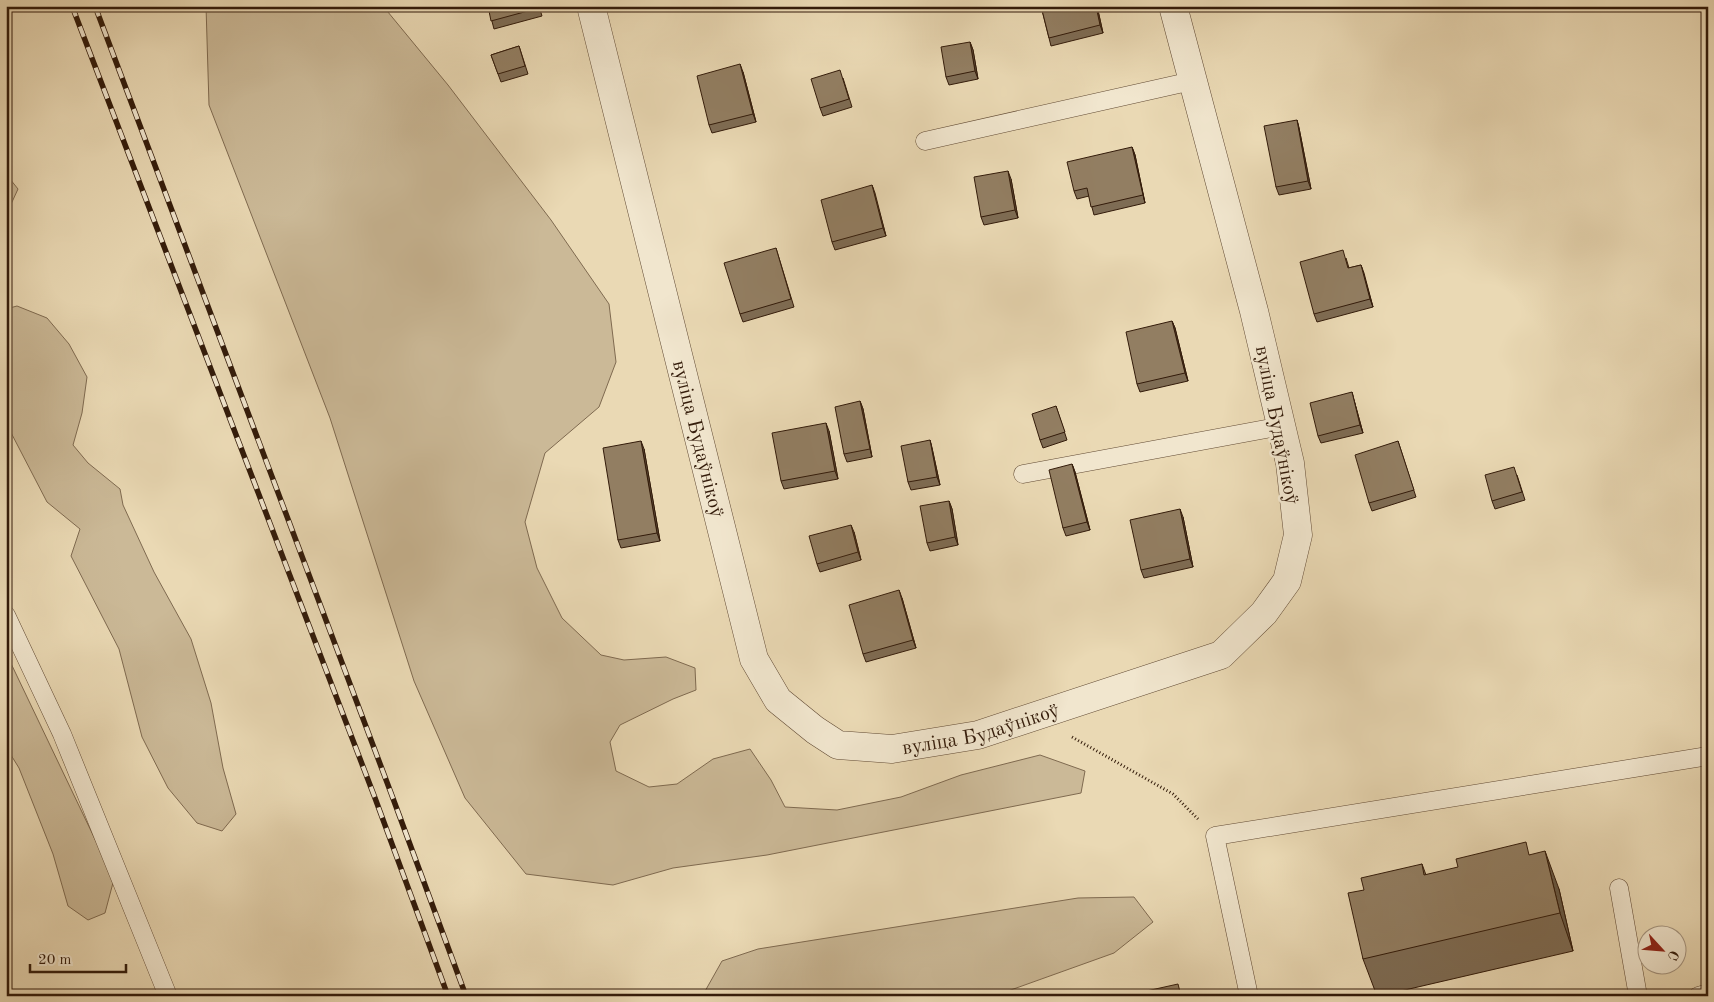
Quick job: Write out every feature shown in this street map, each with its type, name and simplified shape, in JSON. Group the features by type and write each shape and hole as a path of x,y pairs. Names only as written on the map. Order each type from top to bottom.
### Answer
{"street":[{"name":"вуліца Будаўнікоў","path":"591,6 754,659 778,700 838,746 892,749 978,735 1221,655 1264,612 1286,581 1298,535 1290,463 1254,311 1173,6"}],"lane":[{"path":"925,141 1192,81"},
{"path":"1023,474 1282,426"},
{"path":"6,615 62,734 168,996"},
{"path":"1249,996 1215,836 1708,756"},
{"path":"1619,888 1638,996"},
{"path":"1698,996 1708,993"}],"path":[{"path":"1038,715 1083,745 1173,794 1215,836"}],"shaded area":[{"path":"206,6 383,6 448,85 551,220 609,304 616,362 599,407 545,453 525,522 537,568 562,618 601,655 624,660 666,657 695,668 696,690 620,725 610,742 616,771 649,787 677,784 713,759 750,749 771,780 785,807 837,810 901,797 961,775 1040,755 1085,771 1081,793 767,855 673,868 613,885 526,874 465,798 414,681 330,418 209,105"},
{"path":"6,174 18,189 6,215"},
{"path":"17,306 47,318 69,344 87,377 82,413 73,445 88,463 120,489 123,505 154,572 191,639 211,703 223,768 236,814 222,831 197,823 168,788 142,737 119,649 71,556 80,529 47,502 6,423 6,309"},
{"path":"6,653 114,879 105,913 88,920 68,906 53,854 19,768 6,747"},
{"path":"1134,897 1153,922 1114,953 994,996 703,996 722,961 758,949 1078,898"}],"building":[{"path":"488,6 538,6 539,8 491,21"},
{"path":"1041,6 1096,6 1100,25 1049,38"},
{"path":"970,42 975,71 946,77 941,47"},
{"path":"519,46 525,66 498,74 491,55"},
{"path":"740,64 753,114 709,125 697,76"},
{"path":"840,70 849,99 820,108 811,79"},
{"path":"1297,120 1308,181 1276,187 1264,126"},
{"path":"1132,147 1143,195 1091,207 1087,188 1074,191 1067,162"},
{"path":"1008,171 1015,210 981,217 974,177"},
{"path":"872,185 883,228 832,242 821,200"},
{"path":"776,248 791,299 740,314 724,263"},
{"path":"1343,250 1348,268 1361,265 1370,299 1314,314 1300,262"},
{"path":"1172,321 1185,373 1137,384 1126,332"},
{"path":"1352,392 1360,425 1318,436 1310,403"},
{"path":"860,401 870,449 844,454 835,407"},
{"path":"1056,406 1065,432 1040,440 1032,414"},
{"path":"826,423 835,471 781,481 772,433"},
{"path":"930,440 937,477 908,482 901,446"},
{"path":"641,441 657,533 618,540 603,448"},
{"path":"1398,441 1414,490 1369,503 1355,455"},
{"path":"1072,464 1087,522 1063,528 1049,470"},
{"path":"1514,467 1522,492 1492,501 1485,475"},
{"path":"949,501 955,537 927,543 920,506"},
{"path":"1180,509 1190,559 1141,570 1130,520"},
{"path":"851,525 858,552 817,564 809,536"},
{"path":"899,590 913,640 863,654 849,605"},
{"path":"1526,842 1529,855 1545,851 1560,913 1363,959 1348,893 1364,890 1361,878 1422,864 1424,875 1458,867 1456,859"},
{"path":"1178,984 1181,996 1124,996"}],"railway":[{"path":"72,6 375,798 448,996"},
{"path":"95,6 466,996"}]}
